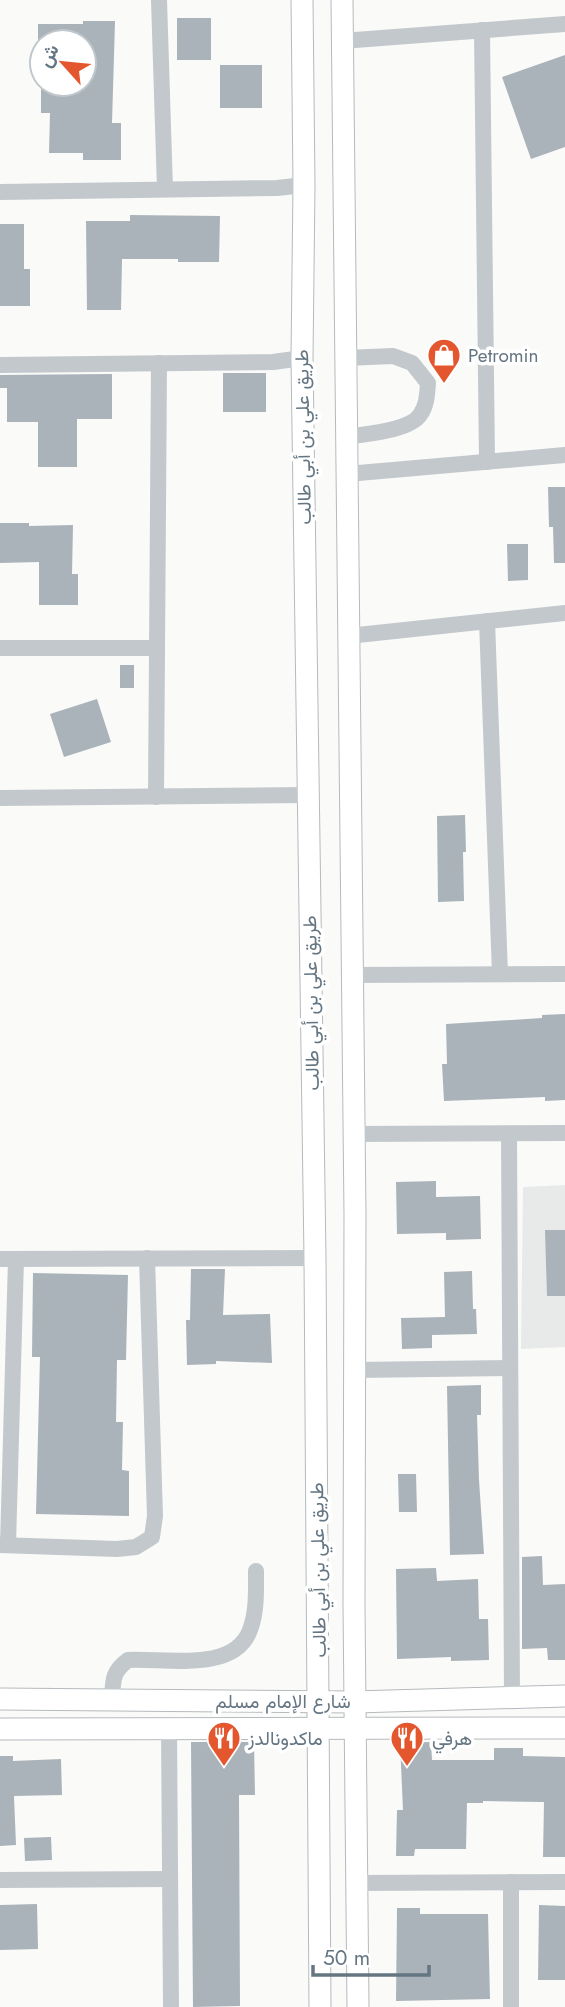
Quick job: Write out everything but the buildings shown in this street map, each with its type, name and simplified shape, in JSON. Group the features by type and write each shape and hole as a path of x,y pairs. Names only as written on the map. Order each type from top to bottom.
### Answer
{"main road":[{"name":"طريق علي بن أبي طالب","path":"302,0 302,358 315,1258 320,2007"},
{"name":"طريق علي بن أبي طالب","path":"341,0 354,1134 358,2007"},
{"name":"شارع الإمام مسلم","path":"0,1699 355,1702 565,1696"},
{"name":"شارع الإمام مسلم","path":"0,1729 565,1728"}],"street":[{"path":"159,0 165,189"},
{"path":"342,41 565,24"},
{"path":"482,30 487,462"},
{"path":"0,192 276,188 304,185"},
{"path":"345,358 393,356 412,363 428,383 427,401 419,418 395,429 346,437"},
{"path":"0,365 273,362 302,358"},
{"path":"156,797 159,363"},
{"path":"347,474 565,455"},
{"path":"348,636 565,612"},
{"path":"487,621 500,974"},
{"path":"0,649 157,648"},
{"path":"0,798 308,795"},
{"path":"352,975 565,974"},
{"path":"354,1134 565,1133"},
{"path":"509,1134 512,1697"},
{"path":"147,1258 155,1516 152,1537 136,1547 117,1549 4,1545 8,1259 147,1258 315,1258"},
{"path":"354,1370 510,1368"},
{"path":"113,1700 116,1669 128,1660 221,1657 241,1647 251,1629 256,1602 256,1571"},
{"path":"169,1728 171,2007"},
{"path":"0,1880 170,1879"},
{"path":"511,1882 511,2007"},
{"path":"356,1883 565,1882"}],"shaded area":[{"path":"565,1185 565,1347 521,1349 523,1187"}],"place":[{"name":"Petromin","path":"444,385"},
{"name":"ماكدونالدز","path":"224,1768"},
{"name":"هرفي","path":"407,1768"}]}
